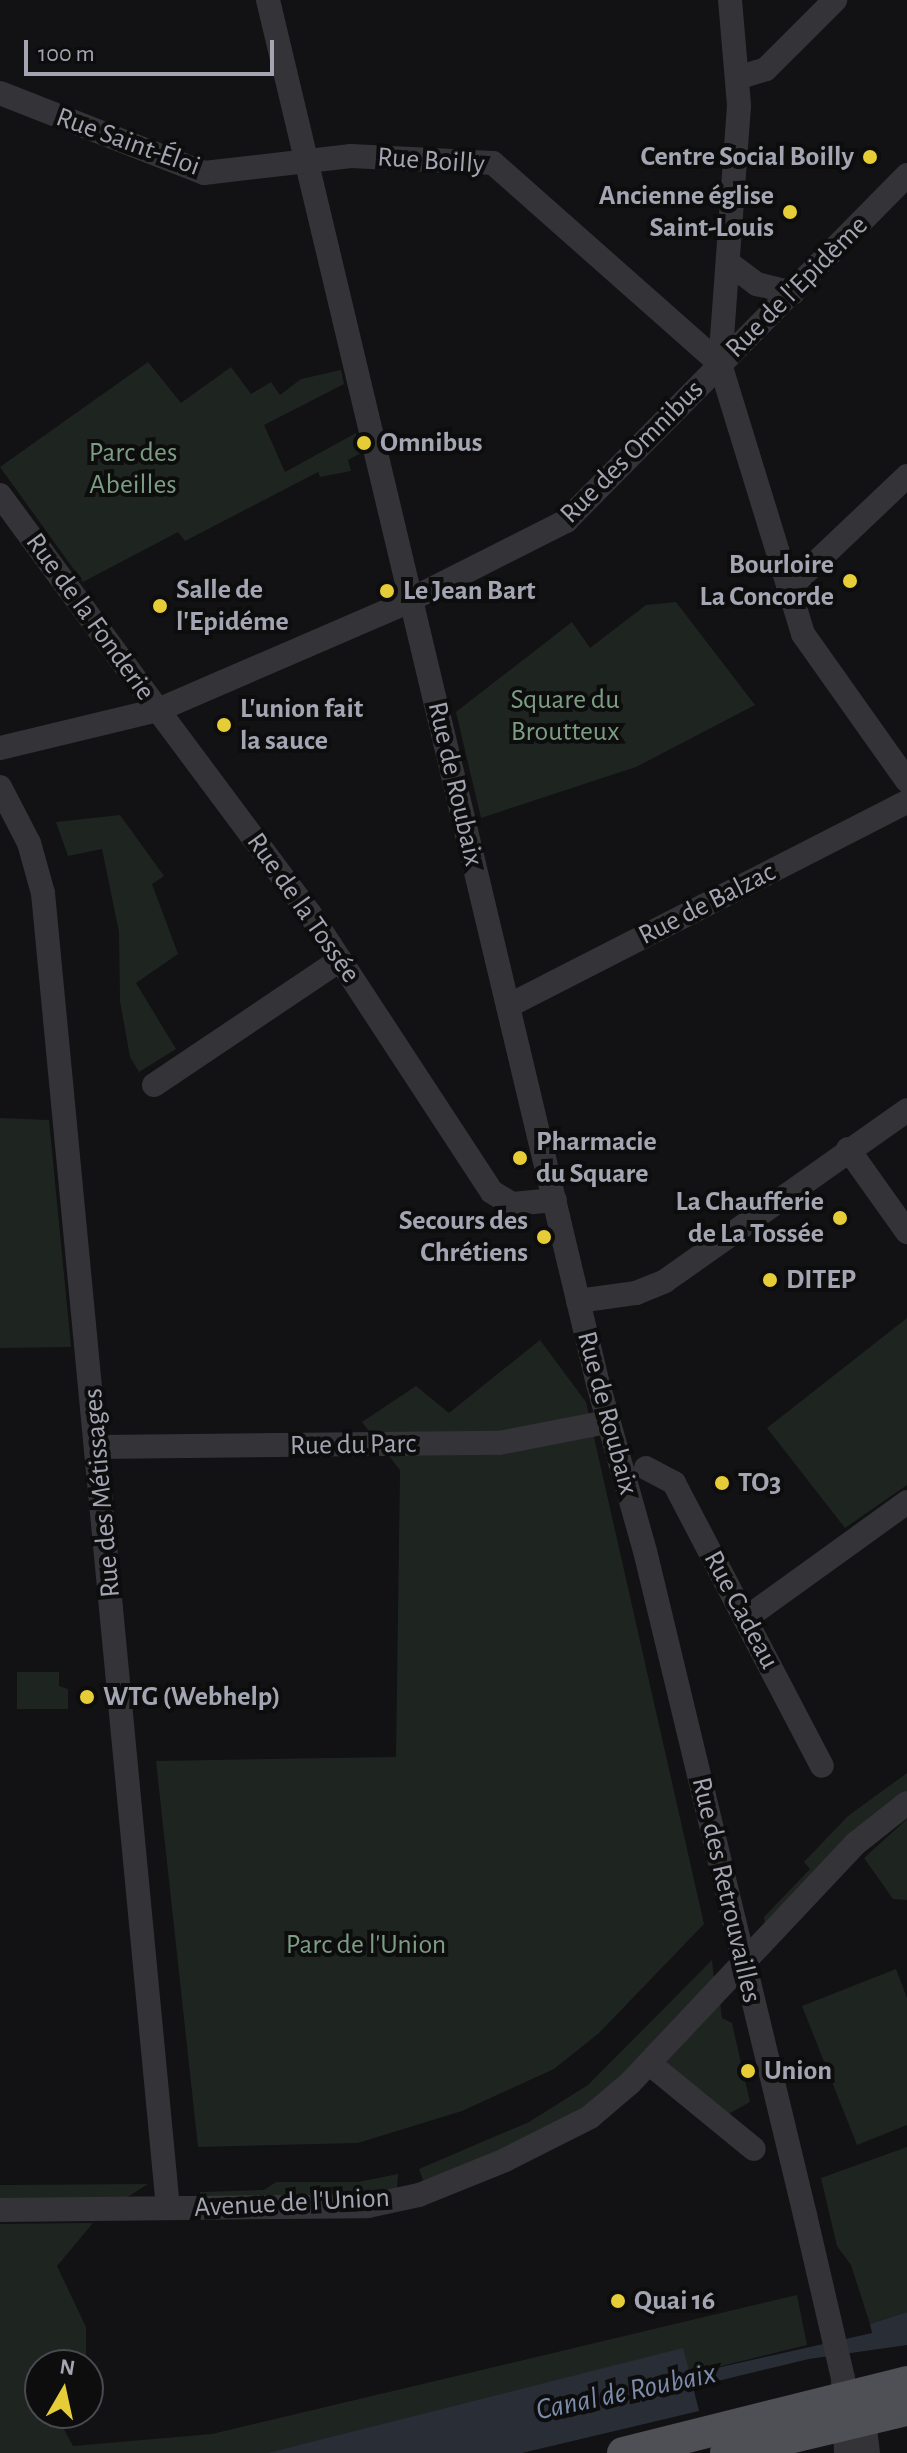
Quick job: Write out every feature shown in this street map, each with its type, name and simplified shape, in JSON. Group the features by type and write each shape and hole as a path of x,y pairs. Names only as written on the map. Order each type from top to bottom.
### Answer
{"main road":[{"path":"726,2453 907,2382"},
{"path":"623,2453 852,2405 907,2410"}],"street":[{"name":"Rue de Roubaix","path":"268,0 607,1422 649,1565"},
{"path":"730,0 737,78 730,264 720,364 788,589 807,640 907,781"},
{"path":"737,78 766,69 835,0"},
{"name":"Rue Saint-Éloi","path":"0,93 204,173 307,164"},
{"name":"Rue Boilly","path":"307,164 385,157 500,166 720,364"},
{"name":"Rue de l'Epidème","path":"720,364 905,181"},
{"path":"730,264 757,284 793,293"},
{"name":"Rue des Omnibus","path":"411,600 566,521 720,364"},
{"path":"788,589 907,476"},
{"name":"Rue de la Fonderie","path":"0,495 158,710 411,600"},
{"path":"0,748 158,710"},
{"name":"Rue de la Tossée","path":"158,710 340,960 495,1196 520,1205 555,1200"},
{"name":"Rue des Métissages","path":"0,787 29,843 43,893 168,2208"},
{"name":"Rue de Balzac","path":"508,1006 907,802"},
{"path":"154,1085 340,960"},
{"path":"578,1301 636,1293 665,1281 907,1110"},
{"path":"848,1149 907,1232"},
{"name":"Rue du Parc","path":"98,1447 499,1443 607,1422"},
{"name":"Rue Cadeau","path":"646,1468 674,1483 822,1766"},
{"path":"745,1619 907,1502"},
{"name":"Rue des Retrouvailles","path":"649,1565 805,2215 833,2303 852,2405 868,2453"},
{"name":"Avenue de l'Union","path":"0,2210 356,2207 419,2195 567,2130 650,2064 744,1961 876,1826 907,1803"},
{"path":"650,2064 754,2149"}],"green space":[{"name":"Parc des Abeilles","path":"148,362 181,403 231,367 251,394 271,382 280,395 301,379 341,370 344,384 264,425 285,472 356,433 361,453 348,460 351,471 320,477 318,472 185,541 178,532 83,582 0,467"},
{"name":"Square du Broutteux","path":"676,602 755,705 636,767 481,818 456,712 572,622 590,648 646,605"},
{"path":"120,815 164,876 152,884 178,954 136,983 176,1049 139,1072 130,1057 120,1001 119,932 102,849 68,856 56,822"},
{"path":"0,1118 49,1120 71,1347 0,1348"},
{"path":"907,1318 907,1485 845,1528 767,1428"},
{"name":"Parc de l'Union","path":"540,1340 586,1402 704,1924 599,2033 554,2069 462,2111 358,2143 198,2147 156,1761 396,1757 400,1470 362,1422 416,1386 449,1413"},
{"path":"17,1672 59,1672 59,1686 68,1689 68,1709 17,1709"},
{"path":"907,1773 907,1791 765,1927 764,1917 810,1869 804,1862 848,1816"},
{"path":"907,1819 907,1900 893,1899 864,1858"},
{"path":"712,1960 714,1979 615,2085 572,2119 424,2183 419,2169 529,2122 588,2085"},
{"path":"896,1969 907,1998 907,2125 857,2145 802,2006"},
{"path":"720,2002 722,2018 732,2023 750,2102 725,2116 666,2062"},
{"path":"907,2147 907,2312 870,2324 851,2265 837,2246 821,2178"},
{"path":"398,2174 397,2191 359,2198 200,2199 200,2192 264,2190 276,2182 358,2182"},
{"path":"148,2184 123,2200 0,2201 0,2185"},
{"path":"93,2223 57,2266 86,2327 86,2349 24,2349 24,2429 64,2429 73,2446 212,2434 797,2295 807,2345 689,2374 682,2349 267,2453 0,2453 0,2224"}],"water":[{"name":"Canal de Roubaix","path":"907,2312 907,2345 809,2359 693,2387 699,2411 522,2453 267,2453 683,2348 690,2374 872,2333 870,2324"}],"place":[{"name":"Centre Social Boilly","path":"870,157"},
{"name":"Ancienne église Saint-Louis","path":"790,212"},
{"name":"Omnibus","path":"364,443"},
{"name":"Bourloire La Concorde","path":"850,581"},
{"name":"Le Jean Bart","path":"387,591"},
{"name":"Salle de l'Epidéme","path":"160,606"},
{"name":"L'union fait la sauce","path":"224,725"},
{"name":"Pharmacie du Square","path":"520,1158"},
{"name":"La Chaufferie de La Tossée","path":"840,1218"},
{"name":"Secours des Chrétiens","path":"544,1237"},
{"name":"DITEP","path":"770,1280"},
{"name":"TO3","path":"722,1483"},
{"name":"WTG (Webhelp)","path":"87,1697"},
{"name":"Union","path":"748,2071"},
{"name":"Quai 16","path":"618,2301"}]}
